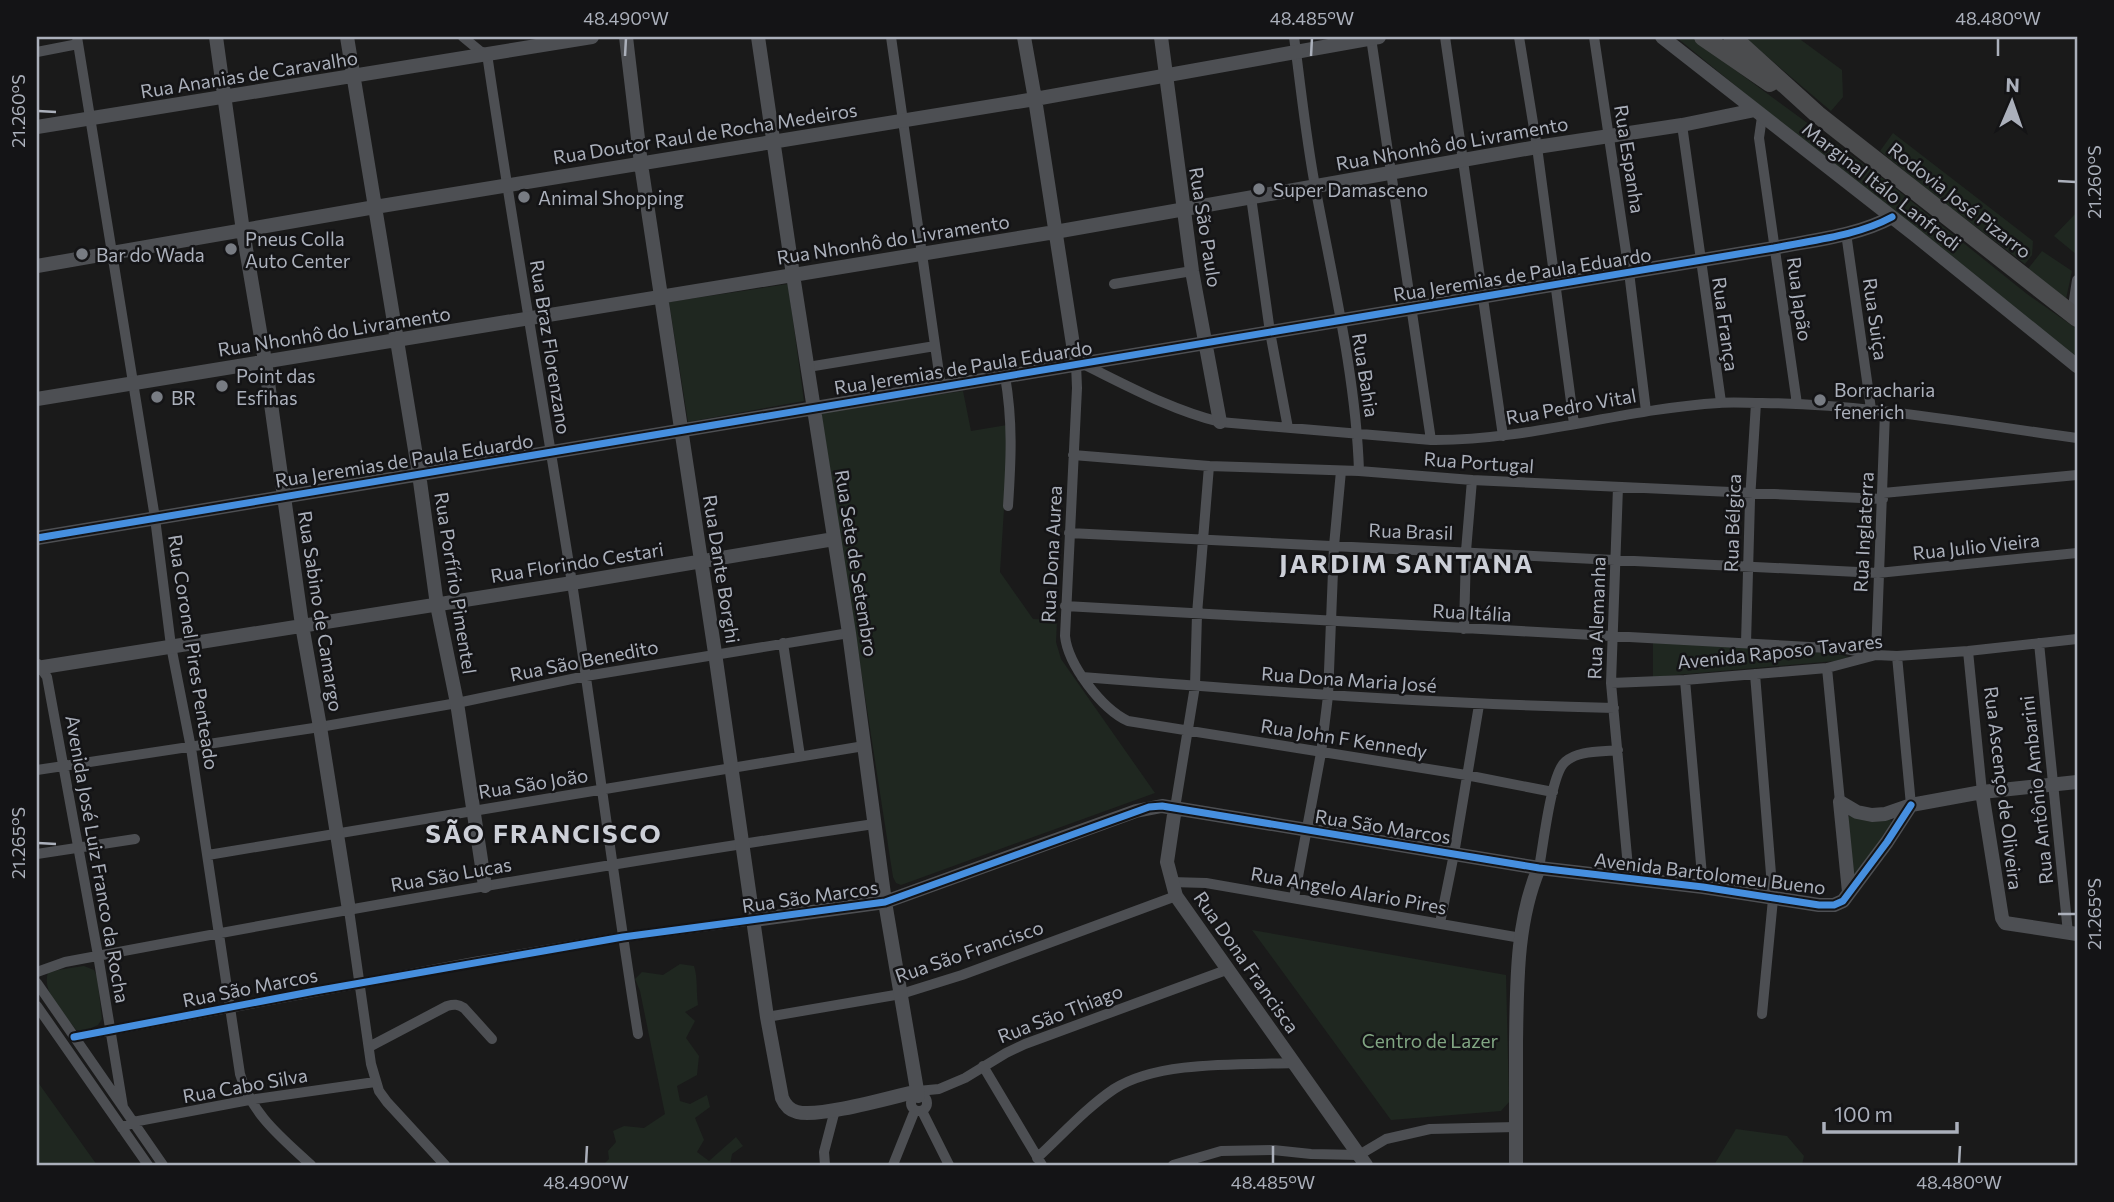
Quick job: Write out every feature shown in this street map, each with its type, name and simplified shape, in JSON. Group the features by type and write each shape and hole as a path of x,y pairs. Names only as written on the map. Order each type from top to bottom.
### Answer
{"main road":[{"name":"Rodovia José Pizarro","path":"1703,37 1817,114 2074,315"},
{"name":"Rodovia José Pizarro","path":"1732,37 1817,114"}],"street":[{"name":"Rua Sabino de Camargo","path":"216,37 302,625 375,1082 387,1102 445,1165"},
{"name":"Rua Porfírio Pimentel","path":"347,37 419,474 437,604 457,703 485,886"},
{"path":"463,37 487,54"},
{"name":"Rua Ananias de Caravalho","path":"37,127 592,37"},
{"name":"Rua Dante Borghi","path":"626,37 641,164 767,1017 786,1106"},
{"name":"Rua Sete de Setembro","path":"758,37 849,633 885,902 918,1102"},
{"path":"891,37 941,387"},
{"path":"1024,37 1078,364"},
{"name":"Rua São Paulo","path":"1161,37 1192,271 1220,422"},
{"path":"1445,37 1503,436"},
{"path":"1519,37 1537,147 1574,424"},
{"name":"Rua Espanha","path":"1594,37 1629,272 1646,411"},
{"name":"Marginal Itálo Lanfredi","path":"1662,37 2077,366"},
{"path":"1375,38 1390,173 1431,440"},
{"name":"Rua Doutor Raul de Rocha Medeiros","path":"37,266 375,207 1035,99 1166,75 1295,44 1375,38"},
{"path":"37,52 77,41"},
{"name":"Rua Coronel Pires Penteado","path":"77,41 134,383 171,646 191,748 240,1074 249,1100 272,1129 311,1165"},
{"name":"Rua Bahia","path":"1295,44 1315,187 1340,320 1357,434 1359,471"},
{"name":"Rua Braz Florenzano","path":"487,54 572,583 638,1034"},
{"name":"Rua Nhonhô do Livramento","path":"37,399 1055,232 1537,147 1758,113"},
{"name":"Rua Japão","path":"1758,113 1759,138 1797,404"},
{"name":"Rua França","path":"1682,125 1721,402"},
{"path":"1251,197 1270,332 1288,428"},
{"name":"Rua Jeremias de Paula Eduardo","path":"37,538 1702,260 1846,233 1879,225 1892,217"},
{"name":"Rua Suiça","path":"1846,233 1871,410"},
{"path":"1114,284 1192,271"},
{"path":"2074,315 2077,280"},
{"path":"808,367 935,346"},
{"name":"Rua Pedro Vital","path":"1078,364 1174,407 1220,422 1431,440 1503,436 1646,411 1721,402 1871,410 2077,438"},
{"name":"Rua Dona Aurea","path":"1078,364 1065,606 1066,647 1082,677 1106,705 1128,721"},
{"path":"1006,376 1012,434 1008,506"},
{"name":"Rua Bélgica","path":"1746,643 1756,403"},
{"name":"Rua Inglaterra","path":"1876,655 1885,412"},
{"name":"Rua Portugal","path":"1073,455 1209,466 1359,471 1472,480 1751,493 1883,496 2077,475"},
{"name":"Rua Dona Francisca","path":"1209,466 1197,614 1195,686 1167,862 1173,889 1363,1160"},
{"path":"1294,898 1321,752 1328,696 1340,471"},
{"path":"1464,629 1466,551 1472,480"},
{"name":"Rua Alemanha","path":"1618,487 1611,683 1629,878"},
{"name":"Rua Brasil","path":"1069,533 1878,573"},
{"name":"Rua Florindo Cestari","path":"38,666 572,583 834,539"},
{"name":"Rua Julio Vieira","path":"1878,573 2077,553"},
{"name":"Rua Itália","path":"1065,606 1846,649 1876,655"},
{"name":"Rua São Benedito","path":"37,770 320,727 715,653 849,633"},
{"name":"Avenida Raposo Tavares","path":"1611,683 1685,680 1827,668 1876,655 1968,651 2077,639"},
{"path":"783,643 800,756"},
{"name":"Rua Antônio Ambarini","path":"2039,643 2052,785 2073,934"},
{"name":"Rua Ascenço de Oliveira","path":"1968,651 1982,792 2002,919 2010,925 2073,934"},
{"path":"1897,656 1911,805"},
{"name":"Avenida José Luiz Franco da Rocha","path":"38,666 47,677 123,1107"},
{"path":"1827,668 1849,892"},
{"path":"1755,674 1773,899 1762,1014"},
{"name":"Rua Dona Maria José","path":"1082,677 1479,705 1614,708"},
{"path":"1685,680 1703,887"},
{"path":"1440,923 1479,705"},
{"name":"Rua John F Kennedy","path":"1128,721 1466,775 1553,792"},
{"name":"Rua São João","path":"208,855 864,746"},
{"path":"1516,1165 1516,1015 1521,937 1539,868 1553,792 1561,766 1572,757 1618,750"},
{"path":"1840,802 1849,809 1872,815 1982,792 2077,782"},
{"name":"Avenida Bartolomeu Bueno","path":"1539,868 1834,905 1843,901 1911,805"},
{"name":"Rua São Marcos","path":"74,1037 230,1006 623,937 885,902 1149,807 1175,808 1539,868"},
{"name":"Rua São Lucas","path":"37,972 65,962 98,955 349,910 611,864 874,824"},
{"path":"37,854 135,838"},
{"name":"Rua Angelo Alario Pires","path":"1173,889 1206,883 1521,937"},
{"name":"Rua São Francisco","path":"767,1017 901,994 962,975 1173,889"},
{"name":"Rua São Thiago","path":"786,1106 805,1113 918,1102 965,1078 1006,1052 1229,969"},
{"path":"37,983 163,1165"},
{"path":"369,1046 453,1004 464,1007 492,1039"},
{"path":"37,1006 148,1165"},
{"path":"983,1066 1040,1162 1093,1106 1116,1088 1152,1073 1201,1066 1295,1063"},
{"name":"Rua Cabo Silva","path":"122,1128 133,1122 249,1100 375,1082"},
{"path":"893,1165 918,1102"},
{"path":"918,1102 949,1165"},
{"path":"825,1165 824,1152 835,1110"},
{"path":"1181,1164 1221,1151 1273,1150 1363,1160 1387,1139 1406,1134 1430,1129 1516,1127"}],"green space":[{"path":"1676,37 1695,37 1727,64 1885,180 2027,294 2077,329 2077,359 1775,118"},
{"path":"1744,37 1797,37 1842,70 1843,97 1831,111"},
{"path":"1893,133 2033,241 2032,255 2025,264 1880,151"},
{"path":"2077,212 2077,255 2054,236"},
{"path":"2042,251 2072,271 2066,299 2027,270"},
{"path":"788,284 804,401 688,422 669,302"},
{"path":"963,391 971,431 1007,425 1009,430 1000,572 1033,619 1057,620 1056,642 1061,659 1155,793 901,885 896,883 893,877 821,412"},
{"path":"1653,642 1834,653 1849,657 1835,661 1653,677"},
{"path":"1847,818 1889,818 1892,823 1855,875"},
{"name":"Centro de Lazer","path":"1252,930 1506,975 1509,1102 1501,1111 1391,1120"},
{"path":"680,964 694,966 698,1005 685,1012 695,1021 686,1038 699,1056 697,1075 677,1086 680,1101 690,1104 707,1095 710,1107 695,1118 704,1140 697,1152 709,1161 736,1137 743,1146 732,1154 730,1165 603,1165 609,1159 608,1151 616,1142 613,1131 624,1126 644,1128 665,1114 640,991 635,979 642,972 663,975"},
{"path":"84,966 94,970 97,976 102,1019 98,1025 81,1031 76,1030 55,1003 47,980 48,973"},
{"path":"37,1081 97,1165 37,1165"},
{"path":"1736,1129 1787,1136 1804,1156 1802,1165 1714,1165"}],"cycle path":[{"path":"37,538 1774,248 1850,233 1892,217"},
{"path":"74,1037 623,937 885,902 1149,807 1162,806 1539,868 1834,905 1843,901 1911,805"}],"place":[{"name":"Super Damasceno","path":"1259,189"},
{"name":"Animal Shopping","path":"524,197"},
{"name":"Pneus Colla Auto Center","path":"231,249"},
{"name":"Bar do Wada","path":"82,254"},
{"name":"Point das Esfihas","path":"222,386"},
{"name":"BR","path":"157,397"},
{"name":"Borracharia fenerich","path":"1820,400"}],"district":[{"name":"JARDIM SANTANA","path":"1407,562"},
{"name":"SÃO FRANCISCO","path":"544,832"}]}
